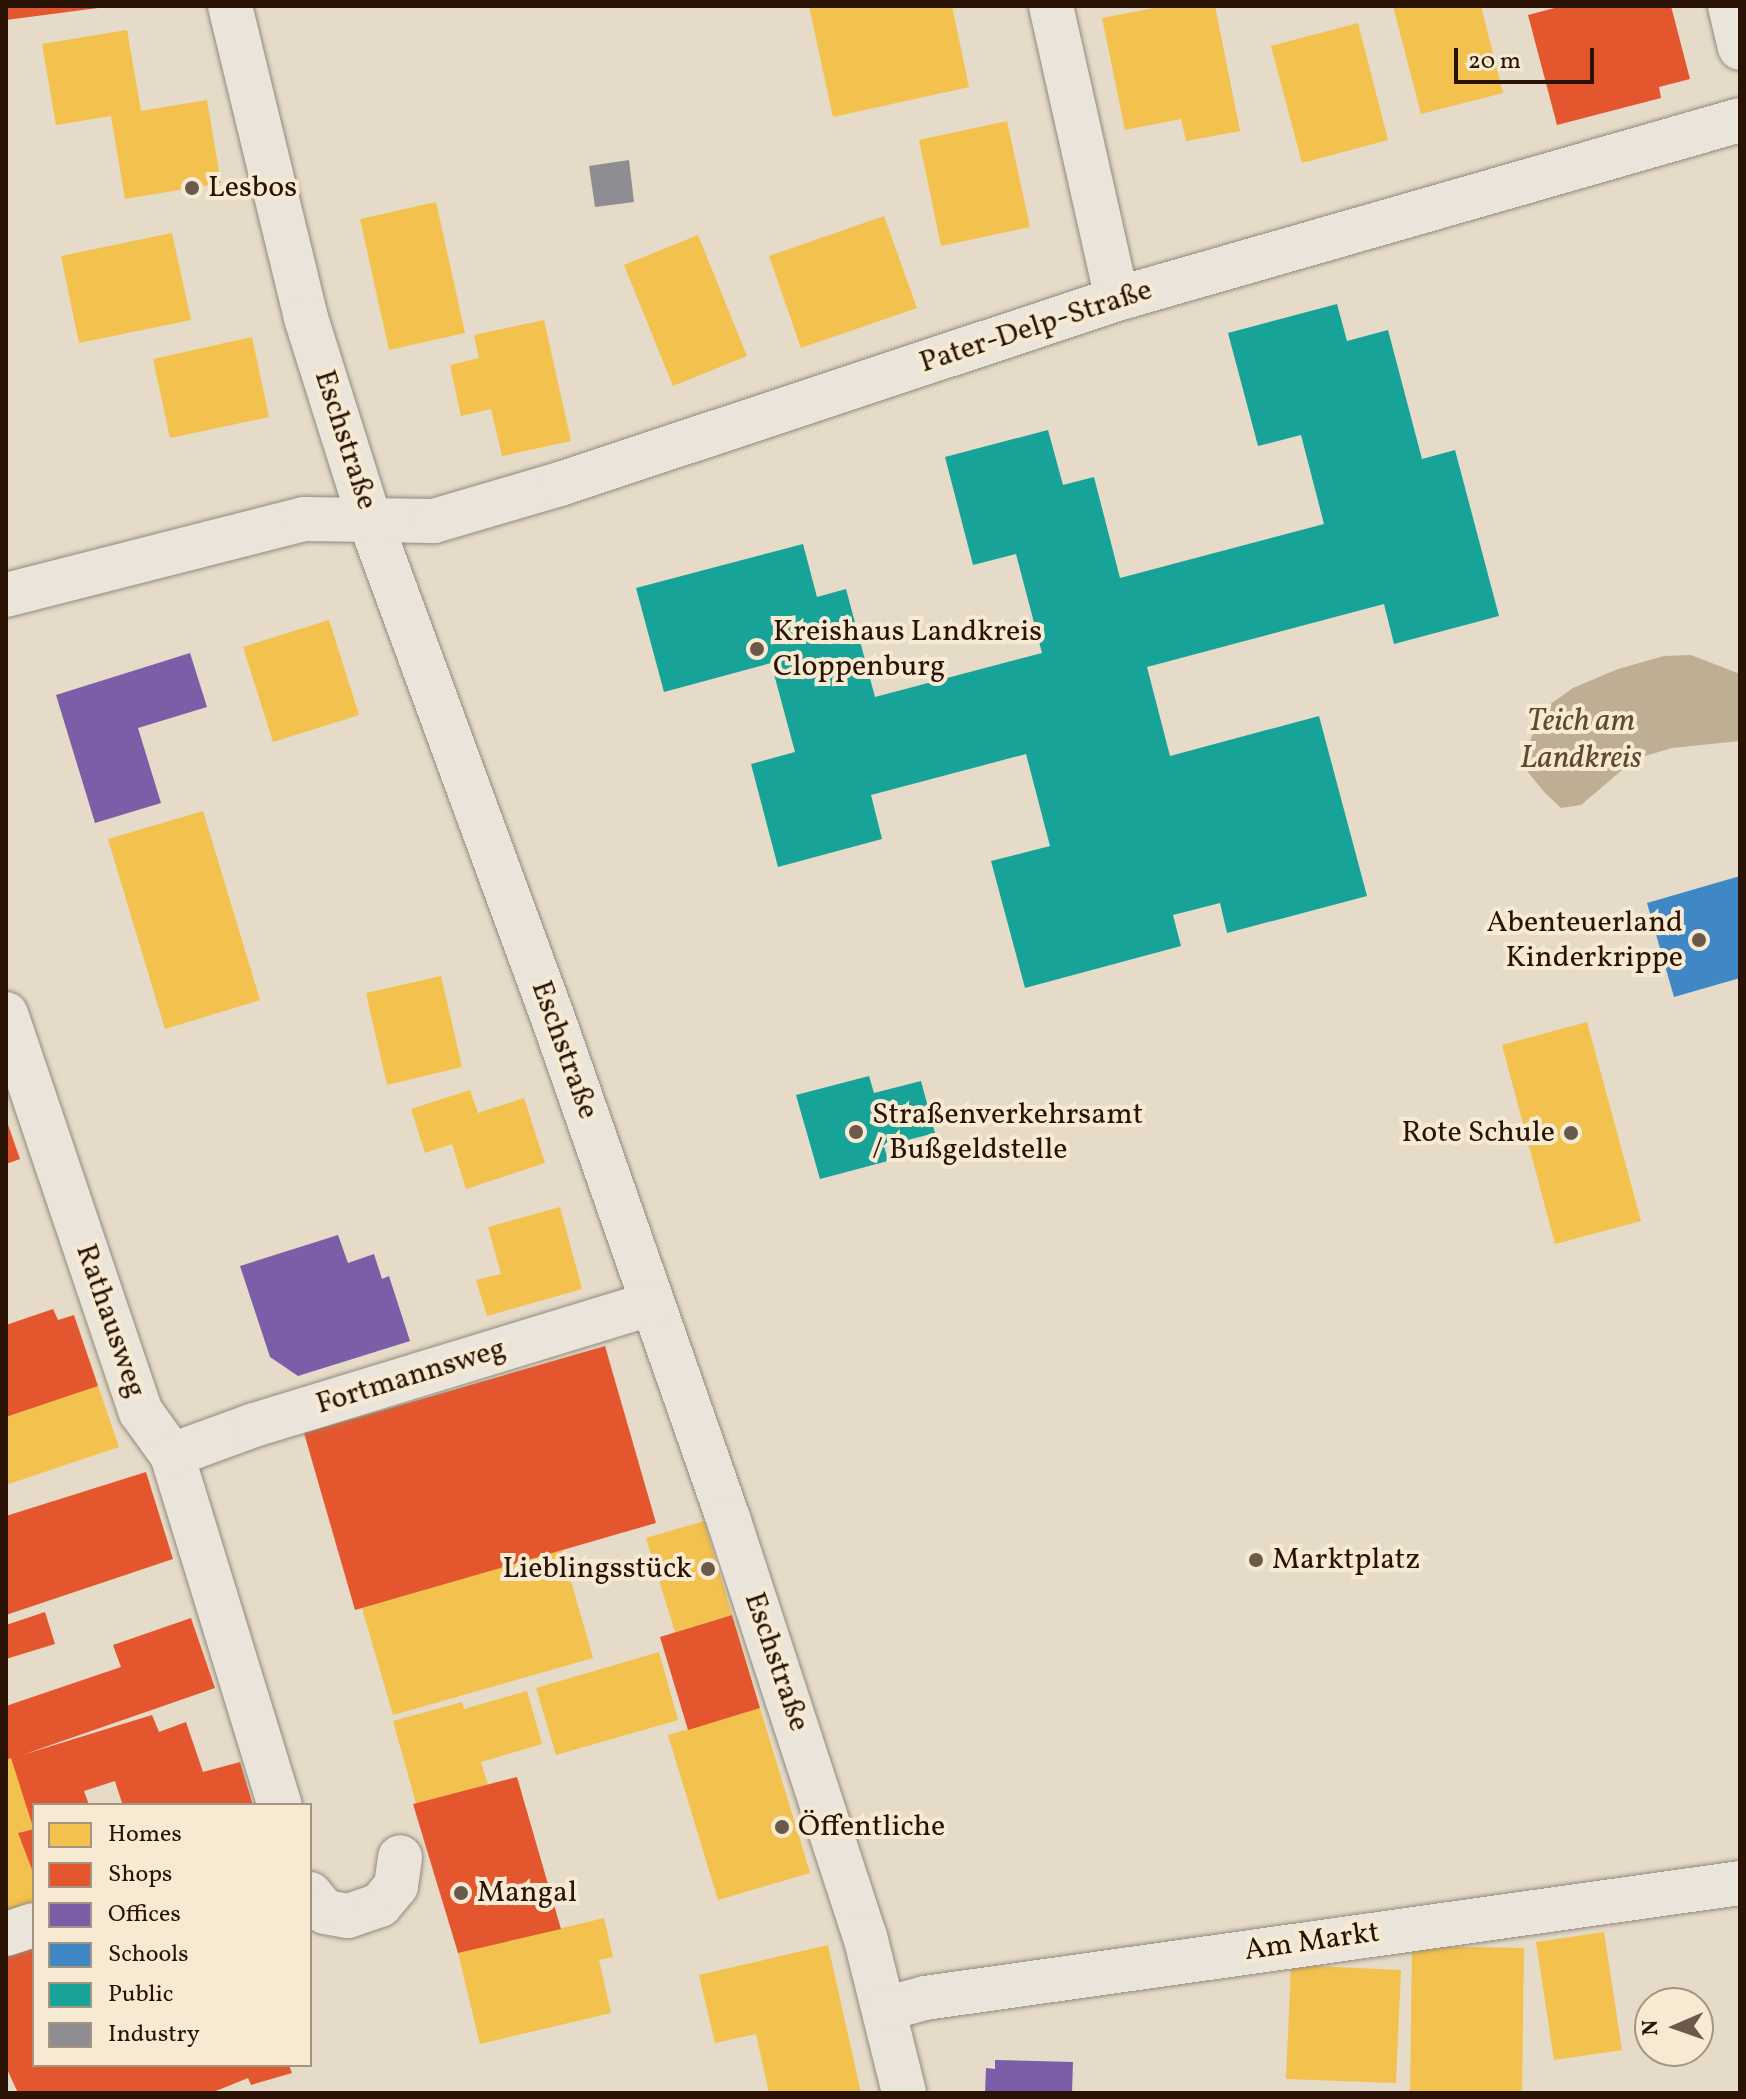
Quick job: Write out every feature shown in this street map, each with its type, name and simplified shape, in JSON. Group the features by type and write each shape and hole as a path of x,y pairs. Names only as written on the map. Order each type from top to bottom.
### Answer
{"street":[{"name":"Eschstraße","path":"230,6 306,318 369,518 553,1018 792,1706 885,2009 904,2093"},
{"path":"1051,6 1117,299"},
{"path":"1730,6 1740,48"},
{"name":"Pater-Delp-Straße","path":"6,595 304,519 434,521 560,484 1117,299 1722,125"},
{"name":"Rathausweg","path":"6,1014 141,1412 172,1455 279,1803"},
{"name":"Fortmannsweg","path":"172,1455 254,1425 652,1303"},
{"path":"312,1896 325,1912 348,1916 380,1905 396,1886 400,1857"},
{"name":"Am Markt","path":"885,2009 925,1998 1740,1883"},
{"path":"6,1934 32,1926"}],"water":[{"name":"Teich am Landkreis","path":"1691,655 1740,674 1740,741 1672,748 1635,759 1581,805 1561,808 1545,793 1527,771 1529,744 1542,710 1573,688 1618,669 1664,656"}],"building: Homes":[{"path":"809,6 952,6 969,87 833,117"},
{"path":"1165,6 1215,6 1240,131 1186,141 1181,119 1125,130 1102,18"},
{"path":"1393,6 1481,6 1503,93 1421,114"},
{"path":"1358,23 1388,140 1302,163 1271,46"},
{"path":"127,30 141,111 207,100 221,183 125,199 111,116 56,125 42,44"},
{"path":"1007,121 1030,227 941,246 919,140"},
{"path":"436,202 465,333 389,350 360,219"},
{"path":"884,216 917,308 801,348 769,256"},
{"path":"172,233 191,320 79,343 61,256"},
{"path":"698,235 747,356 673,386 624,265"},
{"path":"544,320 571,441 502,456 491,409 461,416 450,365 479,358 474,335"},
{"path":"252,337 269,417 170,438 153,359"},
{"path":"329,620 359,715 273,742 243,647"},
{"path":"203,811 260,1000 165,1029 108,839"},
{"path":"441,976 462,1067 387,1085 366,993"},
{"name":"Rote Schule","path":"1587,1022 1641,1221 1555,1244 1502,1045"},
{"path":"470,1090 478,1113 524,1098 545,1163 466,1189 452,1144 425,1153 411,1109"},
{"path":"560,1207 582,1289 487,1316 476,1280 501,1274 488,1227"},
{"path":"98,1386 119,1447 6,1485 6,1417"},
{"path":"704,1521 732,1615 675,1632 646,1538"},
{"path":"562,1550 593,1658 393,1715 362,1608"},
{"path":"659,1652 678,1720 556,1755 536,1688"},
{"path":"527,1691 542,1744 481,1762 488,1785 416,1803 393,1721 462,1702 464,1709"},
{"path":"760,1708 810,1873 718,1900 668,1735"},
{"path":"12,1758 32,1823 32,1830 18,1833 32,1870 32,1914 6,1923 6,1760"},
{"path":"604,1918 613,1957 599,1960 611,2013 480,2044 458,1953"},
{"path":"1604,1932 1622,2050 1554,2060 1536,1942"},
{"path":"828,1945 861,2093 769,2093 756,2034 715,2043 699,1975"},
{"path":"1412,1946 1524,1948 1522,2093 1410,2093"},
{"path":"1291,1965 1401,1970 1396,2083 1286,2079"}],"building: Shops":[{"path":"6,6 98,6 98,8 6,20"},
{"path":"1562,6 1671,6 1690,79 1659,87 1661,98 1557,125 1528,15"},
{"path":"6,1119 20,1159 6,1164"},
{"path":"53,1309 58,1320 74,1315 98,1386 6,1417 6,1325"},
{"path":"605,1346 656,1523 355,1610 304,1433"},
{"path":"146,1472 173,1559 6,1615 6,1516"},
{"path":"45,1612 55,1644 6,1659 6,1625"},
{"path":"732,1615 760,1708 688,1730 660,1637"},
{"path":"191,1618 215,1688 22,1755 152,1715 159,1732 186,1722 203,1772 240,1762 252,1803 122,1803 115,1781 84,1791 88,1803 32,1803 32,1824 11,1758 6,1760 6,1706 121,1667 113,1645"},
{"path":"517,1777 561,1929 458,1953 413,1804"},
{"path":"32,1830 32,1870 18,1833"},
{"path":"32,1933 32,2067 290,2067 292,2073 251,2085 248,2078 211,2093 18,2093 6,2067 6,1942"}],"building: Offices":[{"path":"190,653 207,707 138,728 161,803 95,823 56,695"},
{"path":"338,1235 348,1263 374,1254 382,1279 389,1276 410,1341 298,1376 270,1357 240,1266"},
{"path":"995,2060 1073,2062 1072,2093 985,2093 986,2068 995,2069"}],"building: Schools":[{"name":"Abenteuerland Kinderkrippe","path":"1740,876 1740,978 1674,997 1647,903"}],"building: Public":[{"name":"Kreishaus Landkreis Cloppenburg","path":"1337,304 1347,341 1388,330 1422,459 1455,450 1499,616 1394,644 1384,604 1147,667 1170,756 1319,716 1367,896 1227,933 1220,903 1173,915 1181,946 1025,988 991,861 1050,846 1026,754 871,795 882,839 778,867 751,764 795,752 771,663 664,692 636,588 803,544 817,597 846,589 875,697 1042,653 1016,554 973,565 945,457 1048,430 1063,485 1094,477 1120,578 1324,524 1301,435 1258,446 1228,333"},
{"path":"869,1076 874,1093 921,1081 935,1133 884,1146 888,1161 820,1179 796,1095"}],"building: Industry":[{"path":"629,160 634,202 595,207 589,166"}],"place":[{"name":"Lesbos","path":"192,188"},
{"name":"Kreishaus Landkreis Cloppenburg","path":"757,649"},
{"name":"Abenteuerland Kinderkrippe","path":"1699,940"},
{"name":"Straßenverkehrsamt / Bußgeldstelle","path":"856,1132"},
{"name":"Rote Schule","path":"1571,1133"},
{"name":"Marktplatz","path":"1256,1560"},
{"name":"Lieblingsstück","path":"708,1569"},
{"name":"Öffentliche","path":"782,1827"},
{"name":"Mangal","path":"461,1893"}]}
